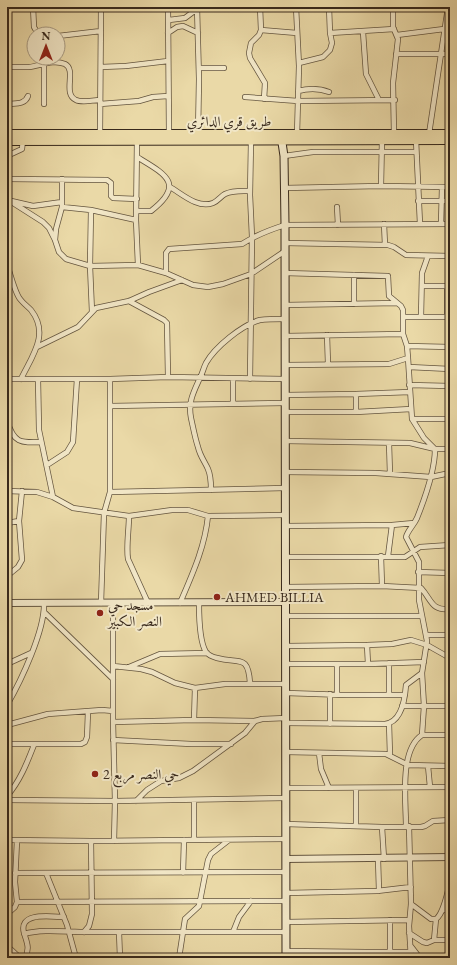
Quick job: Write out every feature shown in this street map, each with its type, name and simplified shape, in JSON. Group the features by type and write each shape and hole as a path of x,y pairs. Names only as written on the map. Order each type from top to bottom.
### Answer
{"highway":[{"name":"طريق قري الدائري","path":"7,134 100,137 137,140 251,140 297,134 450,134"},
{"name":"طريق قري الدائري","path":"7,140 169,134 382,140 450,140"}],"main road":[{"path":"281,137 284,156 285,225 286,954"}],"street":[{"path":"33,7 34,26"},
{"path":"100,137 101,7"},
{"path":"162,7 168,9 169,20 169,134"},
{"path":"260,7 261,30 251,43 249,52 250,58 265,83 264,99"},
{"path":"296,7 298,63 297,134"},
{"path":"298,63 323,57 327,54 332,45 330,33 330,7"},
{"path":"393,7 394,29 397,35 394,83 394,133"},
{"path":"429,134 448,7"},
{"path":"169,20 185,18 197,8"},
{"path":"197,8 199,68 198,134"},
{"path":"168,33 177,27 183,26 198,33"},
{"path":"330,33 394,29"},
{"path":"397,35 444,29"},
{"path":"66,35 101,30"},
{"path":"261,30 297,33"},
{"path":"363,32 366,74 378,100"},
{"path":"396,54 450,54"},
{"path":"101,67 126,66 168,61"},
{"path":"66,65 70,70 70,93 73,98 79,100 100,102 139,101 158,96 168,96"},
{"path":"7,67 34,66"},
{"path":"44,66 44,104"},
{"path":"199,68 224,68"},
{"path":"298,91 304,89 317,89 329,92"},
{"path":"7,104 23,103 28,96"},
{"path":"245,97 298,101 395,100"},
{"path":"7,161 9,156 22,149 23,140"},
{"path":"137,140 136,220 138,266"},
{"path":"250,379 252,237 250,191 251,140"},
{"path":"381,186 382,140"},
{"path":"416,140 420,224"},
{"path":"284,156 313,152 416,152"},
{"path":"137,157 165,177 170,187 194,202 212,204 232,191 250,191"},
{"path":"7,179 107,180 110,183 113,198 137,199"},
{"path":"55,240 62,204 62,179"},
{"path":"284,188 381,186 450,187"},
{"path":"137,211 151,211 167,195 170,187"},
{"path":"441,224 442,187"},
{"path":"9,200 33,206 62,204 136,220"},
{"path":"9,200 43,222 49,228 55,240 58,252 66,259 90,266 138,266 166,273 193,285 208,286 223,284 251,274 285,251"},
{"path":"418,201 450,201"},
{"path":"337,207 338,225"},
{"path":"90,210 92,312"},
{"path":"384,224 385,245"},
{"path":"166,273 166,253 169,249 242,244 252,237 285,225 450,224"},
{"path":"285,243 385,245 394,247 406,254 450,256"},
{"path":"421,317 423,269 428,256"},
{"path":"7,264 19,298 31,311 39,327 40,338 21,379"},
{"path":"285,273 387,275 389,278 389,296 402,308 403,334 407,346 409,368 412,419 424,438 435,450 435,461 431,477 414,523 406,537 419,562 419,600 427,645 422,673 424,706 422,734"},
{"path":"354,275 354,304"},
{"path":"37,346 78,328 96,308 129,301 182,280"},
{"path":"403,317 448,317 449,286 422,286"},
{"path":"129,301 167,323 168,377"},
{"path":"285,305 398,303"},
{"path":"211,490 211,481 208,469 202,460 197,447 190,417 189,406 192,393 207,362 217,349 234,334 261,320 285,319"},
{"path":"285,336 403,334"},
{"path":"328,335 328,364"},
{"path":"407,346 450,347"},
{"path":"285,364 389,364 408,358"},
{"path":"409,368 450,369"},
{"path":"7,379 110,379 168,377 200,379 285,379"},
{"path":"38,379 39,430 53,497"},
{"path":"47,465 67,452 73,442 75,430 77,379"},
{"path":"101,603 104,513 110,492 110,379"},
{"path":"233,379 233,404"},
{"path":"410,385 450,386"},
{"path":"285,395 410,392"},
{"path":"356,394 356,412"},
{"path":"110,406 189,406 285,403"},
{"path":"285,412 356,412 411,409"},
{"path":"412,419 450,419"},
{"path":"7,420 19,442 41,442"},
{"path":"285,442 389,443 410,444 435,450 450,449"},
{"path":"389,443 390,474"},
{"path":"285,472 390,474 431,477 450,473"},
{"path":"110,492 286,488"},
{"path":"7,490 37,492 53,497 73,508 129,516 172,510 188,510 208,516 285,515"},
{"path":"7,576 18,567 22,560 20,521 22,491"},
{"path":"129,516 128,559 148,603"},
{"path":"180,603 201,552 207,532 208,516"},
{"path":"7,523 20,521"},
{"path":"285,526 392,525 414,523"},
{"path":"388,556 392,525"},
{"path":"285,557 406,557 420,547 450,545"},
{"path":"381,556 382,586"},
{"path":"418,572 450,573"},
{"path":"285,587 418,587 423,590 434,606 440,609 450,609"},
{"path":"7,603 285,602"},
{"path":"7,705 31,653 34,650 44,612 44,603"},
{"path":"113,603 114,841"},
{"path":"199,603 198,618 204,648 207,654"},
{"path":"44,612 113,679"},
{"path":"285,616 422,616"},
{"path":"426,635 450,635"},
{"path":"286,646 392,644 411,640 427,645 450,658"},
{"path":"367,645 368,664"},
{"path":"7,664 31,653"},
{"path":"129,667 160,654 207,654 227,661 241,661 246,664 249,671 250,683"},
{"path":"286,664 424,662"},
{"path":"389,663 389,695"},
{"path":"337,664 337,694"},
{"path":"113,666 129,667 152,672 175,683 195,688 224,684 286,684"},
{"path":"113,722 258,720 330,724 388,723 393,722 397,718 405,695 406,685 422,673"},
{"path":"194,720 195,688"},
{"path":"286,692 405,695"},
{"path":"330,694 330,724"},
{"path":"402,706 450,706"},
{"path":"7,725 48,714 102,710 113,711"},
{"path":"7,744 81,744 85,742 87,737 88,712"},
{"path":"136,801 147,790 161,781 179,778 193,771 245,734 255,721"},
{"path":"388,723 390,755"},
{"path":"411,958 409,920 411,887 406,764 415,740 422,734 450,735"},
{"path":"113,740 192,744 231,744"},
{"path":"7,796 14,789 22,775 34,745"},
{"path":"286,752 390,755 406,764 450,766"},
{"path":"319,753 321,768 329,788"},
{"path":"428,766 430,788"},
{"path":"286,788 450,787"},
{"path":"356,788 356,826"},
{"path":"7,800 194,801 286,798"},
{"path":"194,801 194,840"},
{"path":"286,824 423,827 433,821 450,820"},
{"path":"379,891 382,827"},
{"path":"7,840 114,841 286,839"},
{"path":"7,914 15,907 17,902 17,840"},
{"path":"183,873 184,840"},
{"path":"179,958 185,919 198,908 201,901 208,860 211,854 229,840"},
{"path":"84,932 91,920 91,841"},
{"path":"286,859 450,857"},
{"path":"16,874 286,872"},
{"path":"46,873 70,932 76,958"},
{"path":"434,940 436,919 442,910 450,883"},
{"path":"286,892 379,891 411,887"},
{"path":"234,932 240,917 251,901"},
{"path":"17,902 286,901"},
{"path":"411,904 431,919 436,919"},
{"path":"442,910 450,910"},
{"path":"26,958 28,949 24,934 24,925 31,917 64,917"},
{"path":"390,920 390,952"},
{"path":"286,922 409,920"},
{"path":"24,934 41,931 286,932"},
{"path":"120,932 120,958"},
{"path":"409,933 427,943 434,940 450,940"},
{"path":"410,945 420,958"},
{"path":"7,946 20,958"},
{"path":"286,954 411,952"}],"place":[{"name":"AHMED BILLIA","path":"217,597"},
{"name":"مسجد حي النصر الكبير","path":"100,613"},
{"name":"حي النصر مربع 2","path":"95,774"}]}
